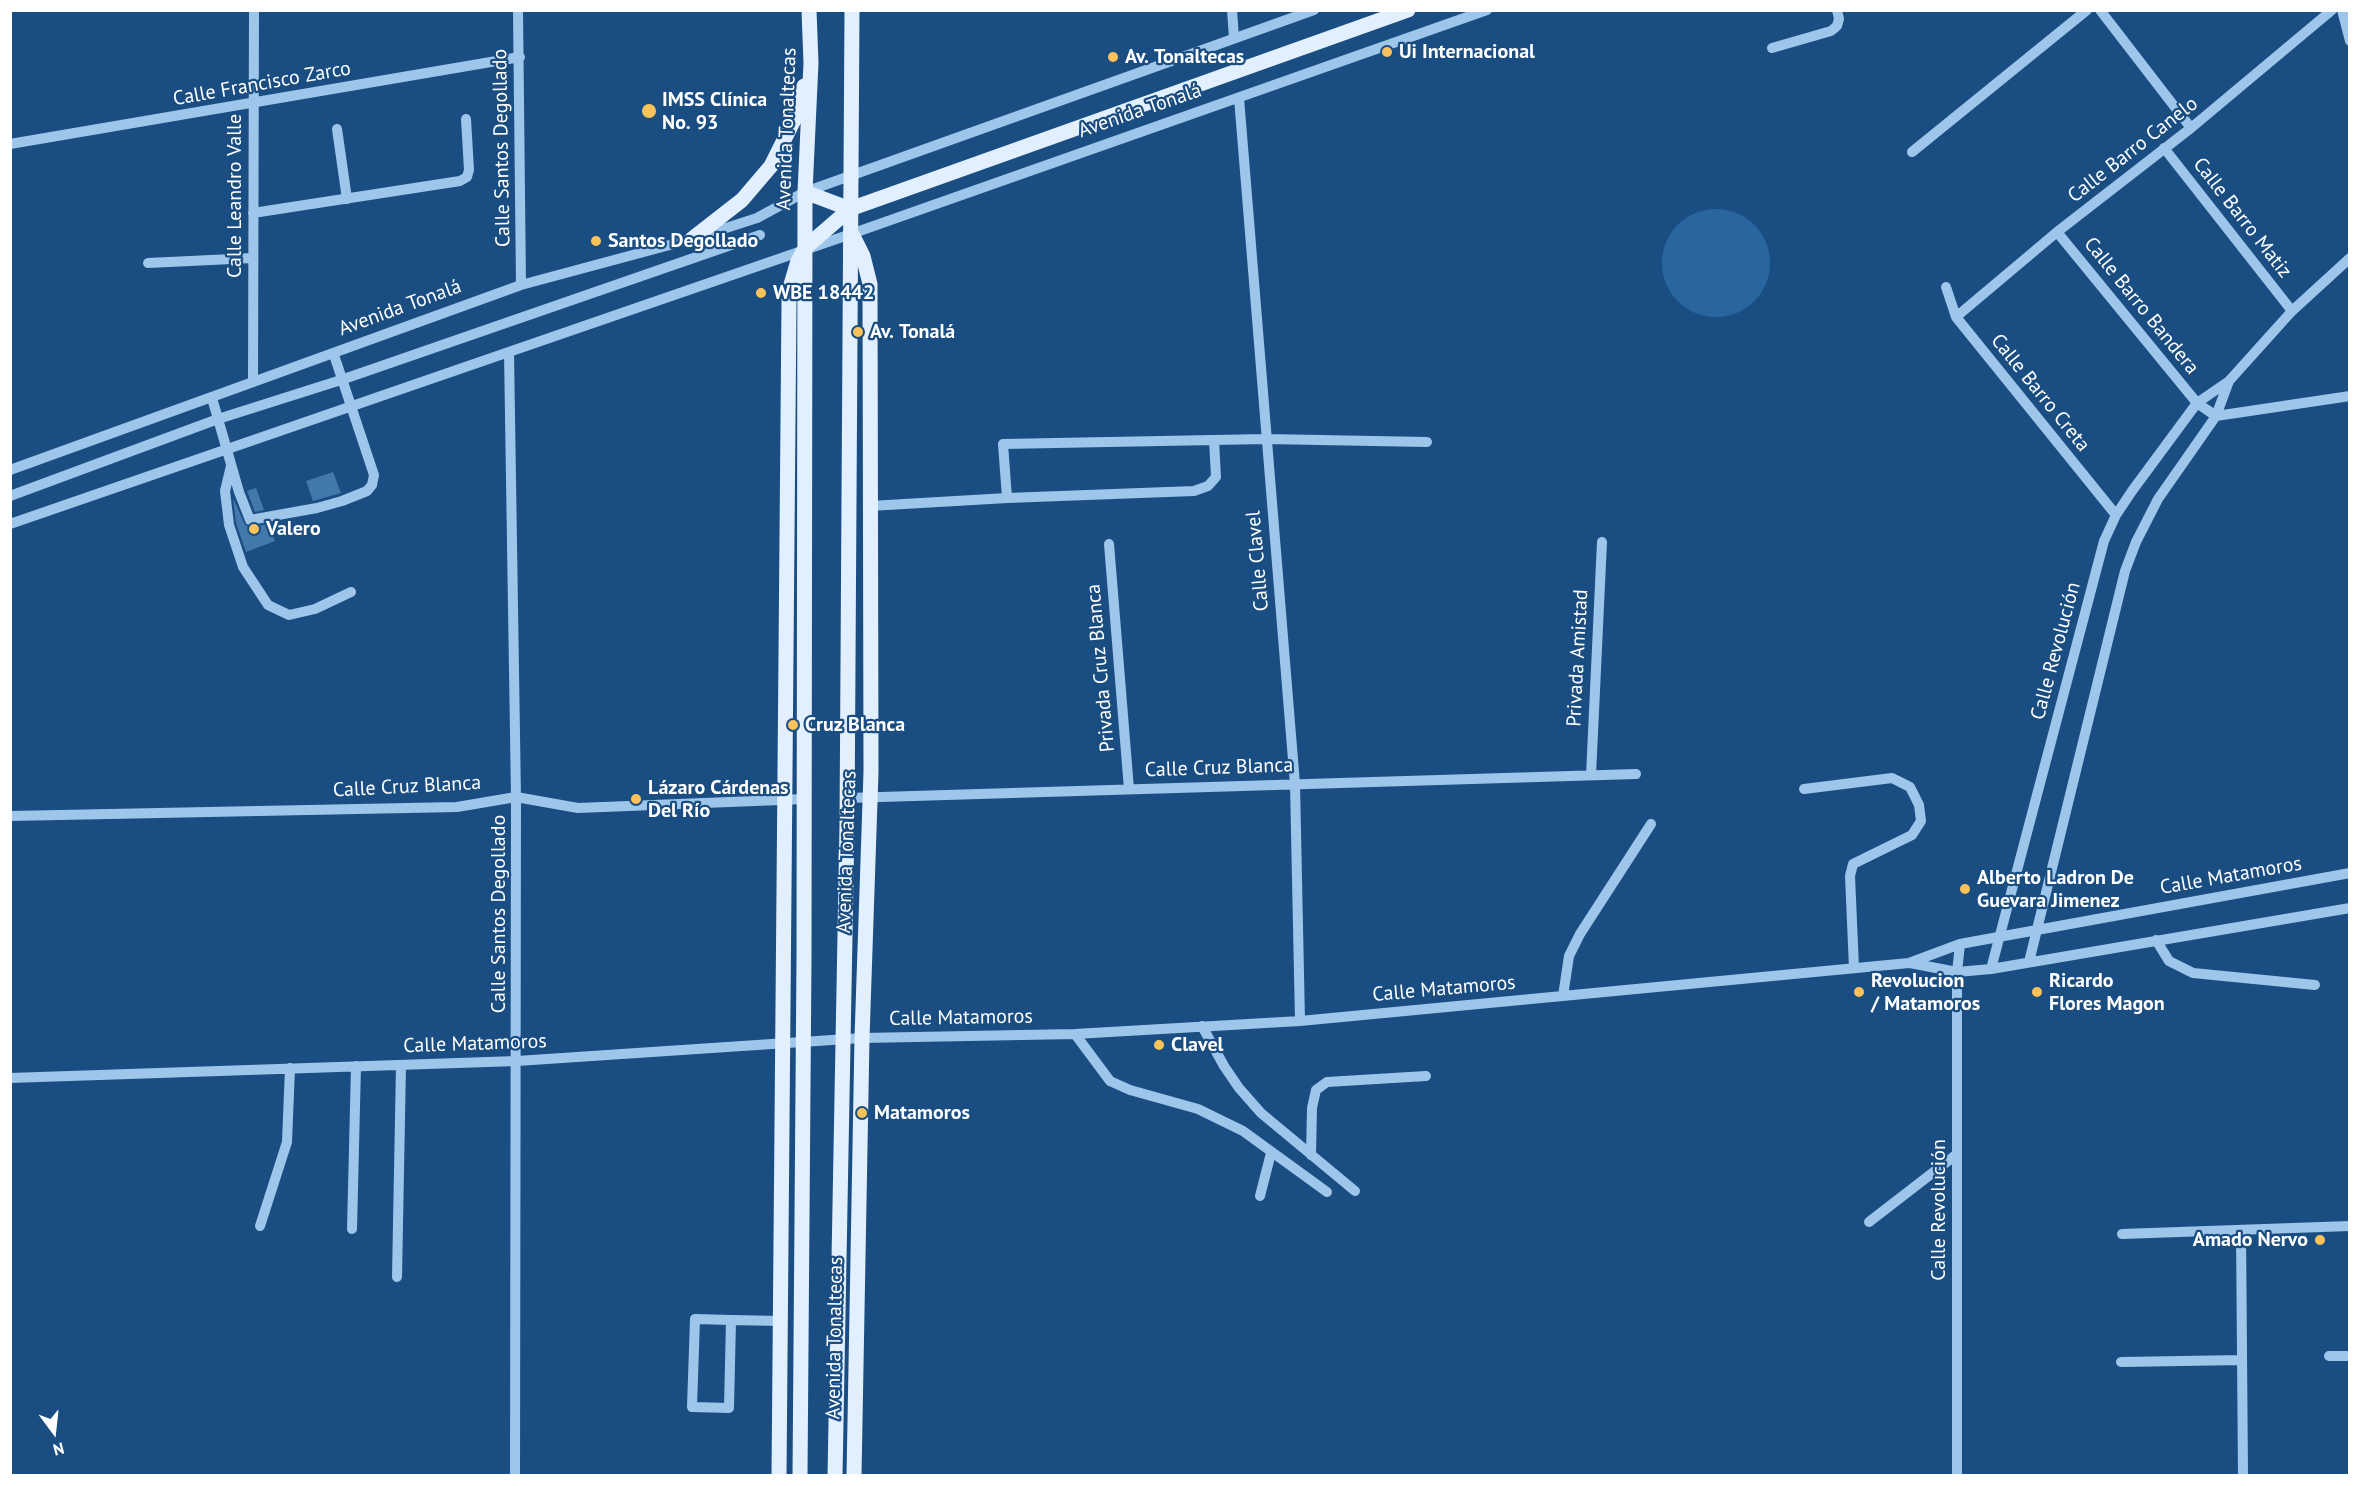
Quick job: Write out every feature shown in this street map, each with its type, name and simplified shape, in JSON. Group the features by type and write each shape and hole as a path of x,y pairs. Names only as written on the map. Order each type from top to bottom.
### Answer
{"main road":[{"name":"Avenida Tonaltecas","path":"800,1476 805,799 805,248 811,63 809,10"},
{"name":"Avenida Tonaltecas","path":"835,1476 848,798 852,10"},
{"name":"Avenida Tonalá","path":"805,248 850,208 1408,10"},
{"path":"692,239 742,200 771,166 794,120 811,63"},
{"path":"806,192 850,208"},
{"name":"Avenida Tonaltecas","path":"851,234 863,256 870,284 871,797 862,1038 854,1476"},
{"name":"Avenida Tonaltecas","path":"778,1476 789,302 793,274 805,248"}],"street":[{"name":"Calle Leandro Valle","path":"253,382 254,10"},
{"name":"Calle Santos Degollado","path":"518,10 521,285"},
{"path":"1232,10 1234,38"},
{"name":"Avenida Tonalá","path":"10,470 333,355 521,285 692,239 757,218 806,192 1314,10"},
{"name":"Avenida Tonalá","path":"10,524 851,234 1487,10"},
{"path":"1772,48 1831,31 1837,26 1839,19 1837,10"},
{"path":"1912,152 2087,10"},
{"path":"2100,10 2191,128"},
{"name":"Calle Barro Canelo","path":"1956,317 2057,232 2191,128 2332,10"},
{"path":"2342,10 2349,41"},
{"name":"Calle Francisco Zarco","path":"10,144 520,57"},
{"name":"Calle Clavel","path":"1239,98 1295,784 1300,1021"},
{"path":"254,213 460,181 467,177 466,119"},
{"path":"337,129 347,200"},
{"name":"Calle Barro Matiz","path":"2164,148 2292,311"},
{"name":"Calle Barro Bandera","path":"2057,232 2196,403 2216,416"},
{"path":"10,496 218,419 341,380 760,235"},
{"path":"148,262 253,258"},
{"name":"Calle Revolución","path":"1991,969 2104,541 2116,515 2196,403 2229,381 2292,311 2349,258"},
{"name":"Calle Barro Creta","path":"1946,287 1956,317 2116,515"},
{"name":"Calle Santos Degollado","path":"509,352 516,796 515,1476"},
{"path":"212,398 244,508 250,520 317,508 367,491 372,485 374,475 333,355"},
{"name":"Calle Revolución","path":"2029,962 2129,561 2157,499 2216,416 2229,381"},
{"path":"2216,416 2349,396"},
{"path":"1007,498 1003,444 1266,439 1427,442"},
{"path":"870,506 1194,491 1208,486 1216,477 1214,440"},
{"path":"232,464 225,491 230,525 243,567 268,605 289,615 315,609 351,592"},
{"name":"Privada Amistad","path":"1591,775 1602,542"},
{"name":"Privada Cruz Blanca","path":"1108,544 1129,789"},
{"path":"1591,775 1636,774"},
{"name":"Calle Cruz Blanca","path":"848,798 1591,775"},
{"path":"1804,789 1893,778 1910,787 1918,805 1921,820 1912,835 1853,864 1850,876 1854,968"},
{"name":"Calle Cruz Blanca","path":"10,816 458,807 516,796 578,808 805,799"},
{"path":"1563,996 1569,956 1651,824"},
{"name":"Calle Matamoros","path":"10,1078 517,1060 782,1045 862,1038 1075,1034 1300,1021 1909,963 1960,944 1999,936 2349,873"},
{"name":"Calle Matamoros","path":"1909,963 1957,972 1991,969 2349,908"},
{"path":"2156,940 2169,961 2193,974 2316,985"},
{"name":"Calle Revolución","path":"1958,1476 1957,972 1960,944"},
{"path":"1202,1026 1239,1088 1261,1113 1355,1191"},
{"path":"1075,1034 1110,1081 1130,1090 1198,1109 1243,1131 1327,1192"},
{"path":"397,1277 400,1065"},
{"path":"352,1229 356,1066"},
{"path":"260,1226 287,1142 290,1068"},
{"path":"1311,1155 1312,1108 1316,1090 1327,1082 1426,1076"},
{"path":"1260,1196 1271,1153"},
{"path":"1869,1222 1957,1155"},
{"path":"2121,1234 2349,1226"},
{"path":"2241,1230 2243,1476"},
{"path":"731,1320 729,1408 692,1407 695,1319 780,1321"},
{"path":"2329,1356 2349,1356"},
{"path":"2121,1362 2242,1360"}],"shaded area":[{"path":"1716,209 1737,213 1754,225 1766,242 1770,263 1766,284 1754,301 1737,313 1716,317 1695,313 1678,301 1666,284 1662,263 1666,242 1678,225 1695,213"}],"building":[{"name":"Valero","path":"333,472 341,493 313,501 306,481"},
{"path":"256,488 264,510 255,512 247,491"},
{"path":"233,498 245,525 251,527 269,524 275,541 246,552 236,523"}],"place":[{"name":"Ui Internacional","path":"1387,52"},
{"name":"Av. Tonaltecas","path":"1113,57"},
{"name":"IMSS Clínica No. 93","path":"649,111"},
{"name":"Santos Degollado","path":"596,241"},
{"name":"WBE 18442","path":"761,293"},
{"name":"Av. Tonalá","path":"858,332"},
{"name":"Valero","path":"254,529"},
{"name":"Cruz Blanca","path":"793,725"},
{"name":"Lázaro Cárdenas Del Río","path":"636,799"},
{"name":"Alberto Ladron De Guevara Jimenez","path":"1965,889"},
{"name":"Revolucion / Matamoros","path":"1859,992"},
{"name":"Ricardo Flores Magon","path":"2037,992"},
{"name":"Clavel","path":"1159,1045"},
{"name":"Matamoros","path":"862,1113"},
{"name":"Amado Nervo","path":"2320,1240"}]}
